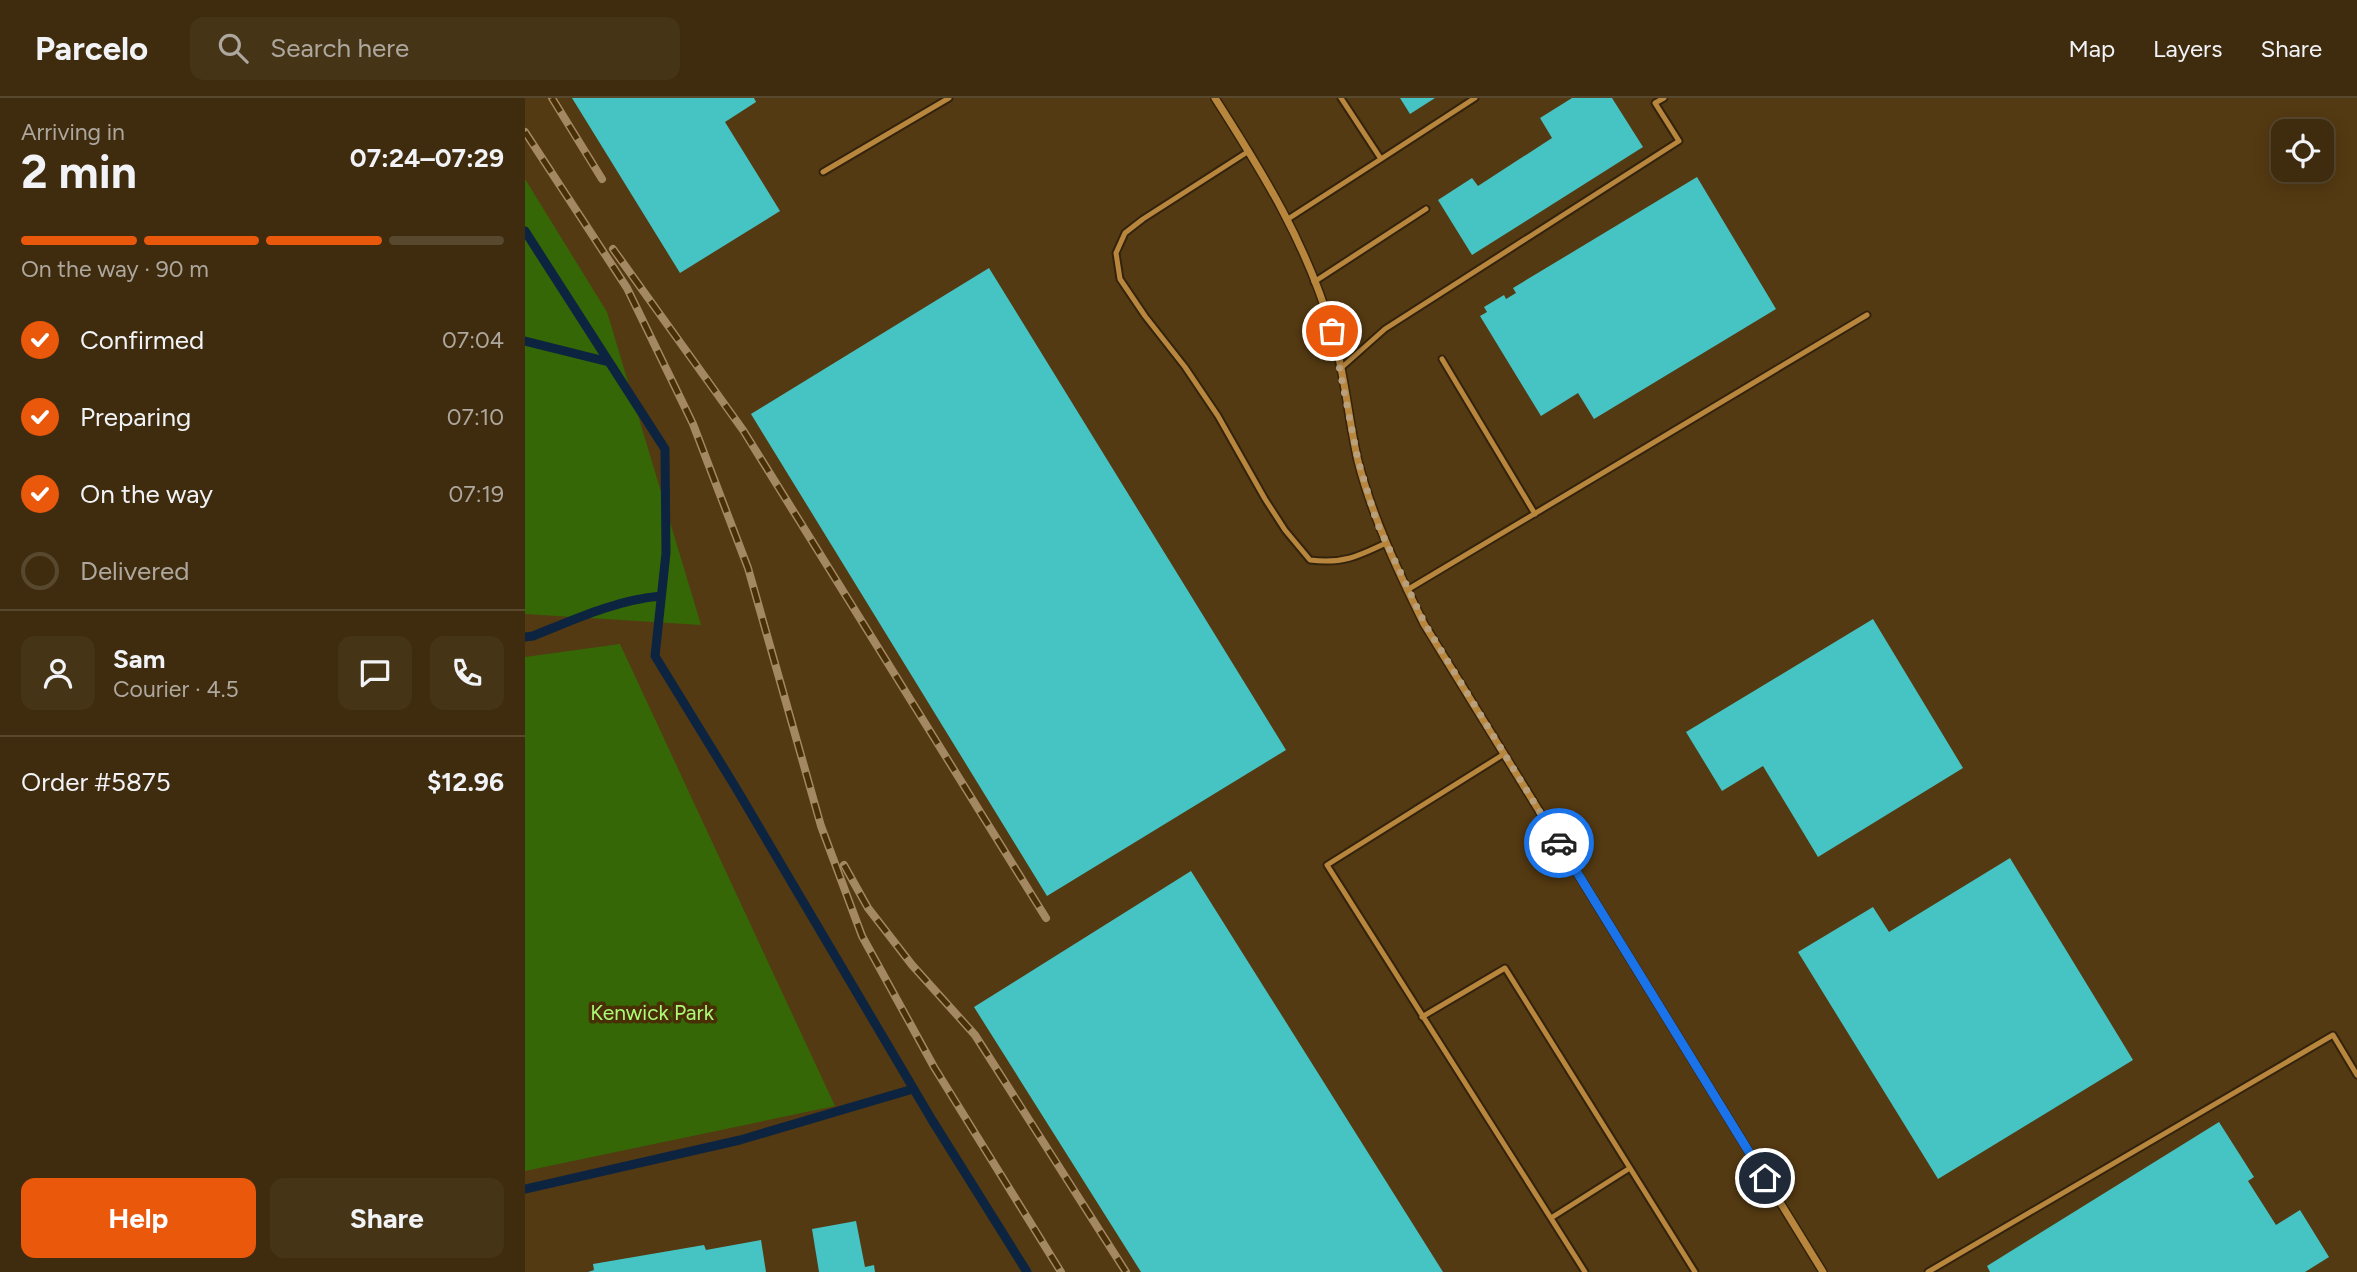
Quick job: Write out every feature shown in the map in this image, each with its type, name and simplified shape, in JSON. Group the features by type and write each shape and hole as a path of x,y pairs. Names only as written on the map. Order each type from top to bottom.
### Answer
{"street":[{"path":"1215,98 1288,219 1314,282 1332,331 1358,460 1377,523 1407,590 1504,754 1823,1272"}],"lane":[{"path":"823,172 949,98"},
{"path":"1341,98 1381,159"},
{"path":"1288,219 1475,98"},
{"path":"1341,368 1385,329 1679,141 1655,103 1664,98"},
{"path":"1249,151 1125,233 1116,253 1119,279 1218,416 1265,499 1285,530 1310,560 1331,563 1355,558 1386,543"},
{"path":"1314,282 1426,209"},
{"path":"1407,590 1867,315"},
{"path":"1442,359 1535,514"},
{"path":"1504,754 1327,865 1585,1272"},
{"path":"1422,1017 1505,968 1695,1272"},
{"path":"1928,1272 2333,1035 2357,1075"},
{"path":"1551,1218 1630,1168"}],"green space":[{"path":"525,179 607,312 701,625 525,614"},
{"name":"Kenwick Park","path":"620,644 835,1106 525,1171 525,657"}],"building":[{"path":"572,98 754,98 756,102 725,122 780,211 680,273"},
{"path":"1400,98 1435,98 1410,114"},
{"path":"1572,98 1612,98 1643,147 1472,255 1438,200 1472,178 1478,186 1552,138 1540,118"},
{"path":"1697,177 1776,309 1594,419 1578,393 1541,416 1480,316 1487,312 1484,307 1504,295 1506,299 1516,293 1513,288"},
{"path":"989,268 1286,750 1047,896 751,414"},
{"path":"1873,619 1963,768 1818,857 1763,766 1722,791 1686,732"},
{"path":"2010,858 2133,1060 1938,1179 1798,952 1873,907 1889,932"},
{"path":"1191,871 1443,1272 1141,1272 974,1007"},
{"path":"2219,1122 2254,1177 2248,1181 2276,1225 2300,1210 2329,1257 2305,1272 1990,1272 1987,1266"},
{"path":"856,1221 865,1267 874,1265 875,1272 819,1272 812,1229"},
{"path":"761,1240 766,1272 588,1272 594,1270 593,1264 704,1245 706,1250"}],"waterway":[{"path":"525,231 665,449 666,553 655,656 932,1120 1027,1272"},
{"path":"525,341 609,362"},
{"path":"525,637 612,606 661,596"},
{"path":"525,1189 740,1140 913,1089"}],"railway":[{"path":"552,98 602,179"},
{"path":"525,132 627,288 693,424 748,568 821,826 862,936 934,1067 1061,1272"},
{"path":"613,249 743,430 1046,918"},
{"path":"844,865 868,908 912,965 975,1035 1126,1272"}],"way so far":[{"path":"1332,331 1358,460 1377,523 1425,624 1559,843"}],"route":[{"path":"1559,843 1765,1178"}]}
